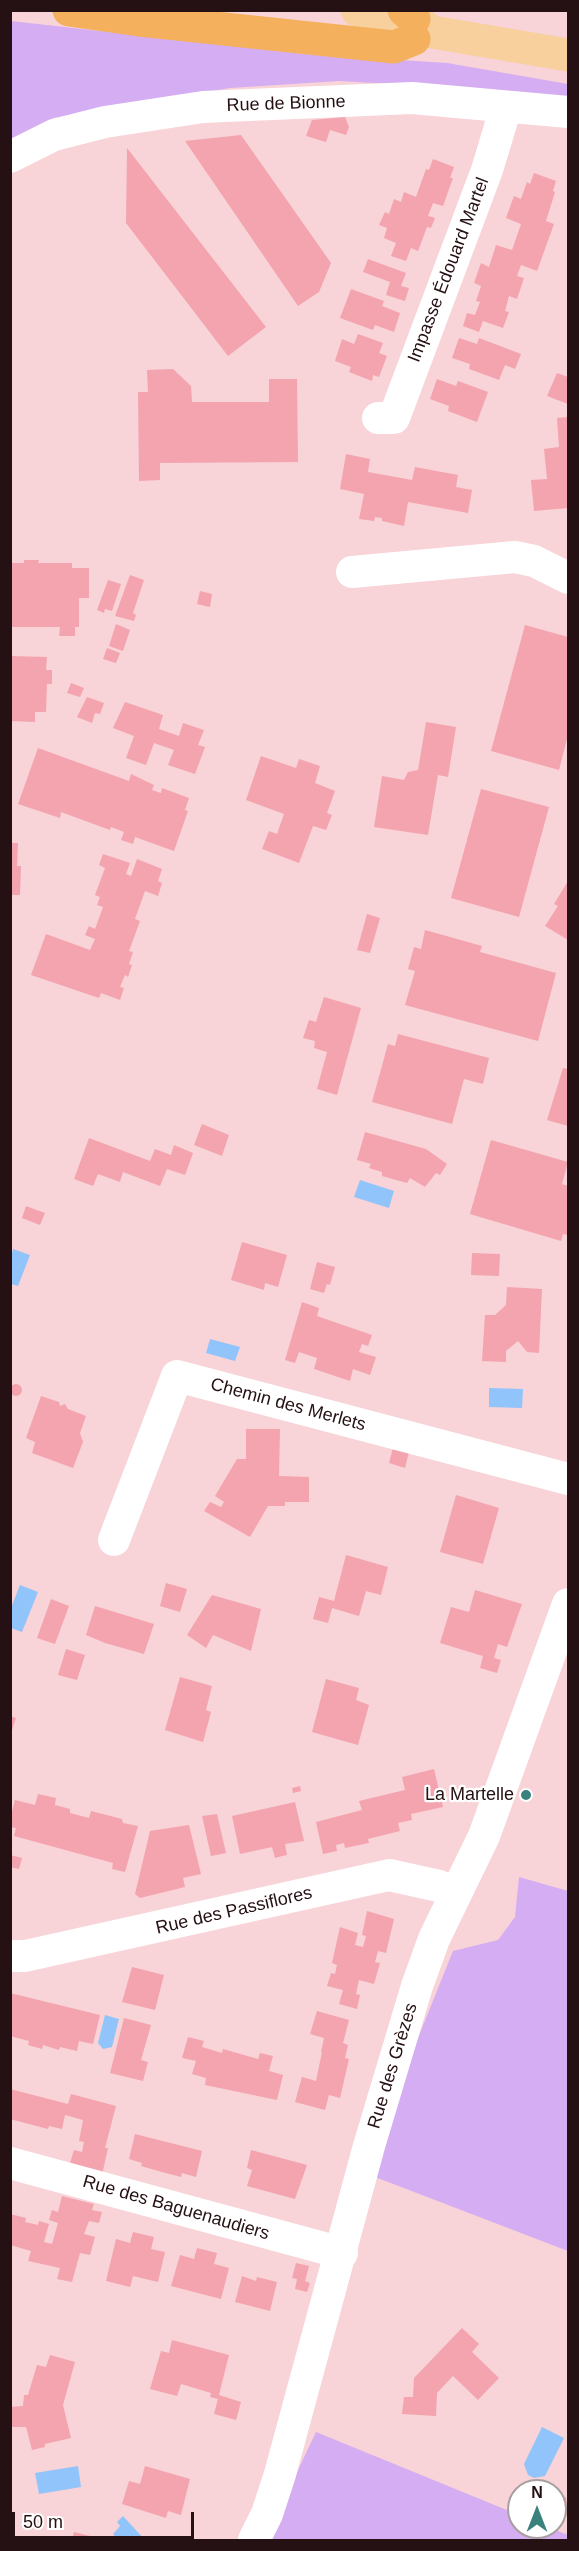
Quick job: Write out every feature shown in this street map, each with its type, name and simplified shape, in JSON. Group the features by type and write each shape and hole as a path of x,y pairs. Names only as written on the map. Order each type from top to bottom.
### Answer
{"highway":[{"path":"69,10 139,21 394,47 416,25"}],"main road":[{"path":"161,10 416,25"},
{"path":"357,10 416,25 568,55"}],"street":[{"name":"Rue de Bionne","path":"10,158 54,135 105,122 203,107 412,98 568,112"},
{"name":"Impasse Édouard Martel","path":"378,418 394,418 487,170 506,107"},
{"path":"352,572 515,557 534,561 568,576"},
{"name":"Chemin des Merlets","path":"114,1540 177,1376 568,1479"},
{"name":"Rue des Grèzes","path":"254,2541 267,2514 280,2474 342,2253 369,2146 417,1986 434,1939 484,1836 568,1604"},
{"name":"Rue des Passiflores","path":"10,1956 25,1956 125,1935 390,1875 440,1886 456,1893"},
{"name":"Rue des Baguenaudiers","path":"10,2163 342,2253"}],"shaded area":[{"path":"11,21 304,54 447,63 568,84 568,102 445,87 339,81 230,88 53,118 11,140"},
{"path":"519,1877 568,1891 568,2251 375,2177 406,2068 453,1951 498,1940 515,1917"},
{"path":"316,2432 507,2510 507,2539 567,2539 568,2535 568,2540 265,2540"}],"water":[{"path":"360,1180 394,1191 389,1208 354,1197"},
{"path":"13,1249 30,1255 18,1286 11,1284"},
{"path":"210,1339 240,1347 235,1361 206,1353"},
{"path":"489,1388 523,1389 522,1408 489,1407"},
{"path":"20,1585 38,1592 22,1632 11,1628 11,1608"},
{"path":"105,2015 119,2019 112,2047 103,2049 98,2043"},
{"path":"542,2427 564,2438 545,2476 534,2478 528,2475 524,2464"},
{"path":"78,2466 81,2487 39,2494 35,2473"},
{"path":"123,2516 145,2540 118,2540 113,2534 120,2526 117,2522"}],"building":[{"path":"345,117 349,127 346,135 330,130 326,142 306,136 312,120"},
{"path":"241,135 331,263 319,292 298,306 185,141"},
{"path":"127,148 266,327 228,356 126,223"},
{"path":"433,159 454,167 450,178 453,178 443,206 433,203 428,216 435,218 431,228 427,227 418,251 411,248 406,261 391,256 396,243 384,238 387,228 379,225 385,212 389,214 394,199 401,202 404,192 416,197 426,169 429,170"},
{"path":"534,173 556,181 546,221 554,224 537,271 521,265 517,276 524,278 517,299 509,296 505,311 509,312 503,328 483,321 479,332 463,326 467,313 475,315 480,302 476,301 481,286 474,283 481,263 489,267 496,245 512,250 521,224 506,218 514,196 521,199 527,182 530,184"},
{"path":"368,259 406,273 401,286 409,288 405,301 386,295 390,282 363,272"},
{"path":"351,289 384,301 382,306 400,313 394,332 375,325 373,330 340,318"},
{"path":"358,334 383,343 379,353 387,356 379,377 373,375 372,381 349,372 351,367 335,361 342,339 354,344"},
{"path":"459,338 477,344 479,338 521,354 515,369 505,365 499,380 469,369 470,364 452,358"},
{"path":"173,369 191,386 192,402 269,402 269,379 297,379 298,462 160,463 160,480 139,481 138,392 148,392 147,370"},
{"path":"557,373 568,377 568,404 547,396"},
{"path":"437,379 456,386 458,381 488,392 477,422 448,411 449,406 430,399"},
{"path":"568,417 568,508 534,511 531,480 547,479 544,449 559,447 557,418"},
{"path":"346,454 370,459 368,472 412,480 415,467 458,475 456,487 472,490 468,513 408,502 404,526 382,521 382,518 375,517 374,521 359,519 364,494 340,489"},
{"path":"24,560 39,560 38,563 72,563 72,568 89,568 89,598 79,598 79,627 75,627 75,636 59,636 60,627 10,627 10,563 24,563"},
{"path":"130,575 144,580 133,613 136,615 134,621 115,616"},
{"path":"108,580 121,584 112,611 105,609 104,613 97,610"},
{"path":"200,591 212,594 210,607 197,604"},
{"path":"116,624 130,630 123,651 109,646"},
{"path":"525,625 568,637 568,735 559,770 491,751"},
{"path":"107,648 120,653 116,663 103,659"},
{"path":"10,656 47,657 46,670 52,670 52,684 47,684 46,712 35,712 35,722 10,721"},
{"path":"71,683 84,688 80,697 67,693"},
{"path":"87,697 104,703 100,714 95,713 92,723 77,717"},
{"path":"125,702 163,715 159,729 179,736 183,723 204,730 198,745 205,747 195,774 168,765 174,750 154,743 146,765 126,758 134,736 113,728"},
{"path":"426,722 456,727 448,777 438,775 428,835 374,827 382,776 404,780 408,772 418,770"},
{"path":"38,748 129,781 131,774 154,785 152,790 161,793 162,788 189,798 185,810 188,811 174,851 135,837 133,844 121,840 124,832 111,827 110,830 61,812 60,818 18,804"},
{"path":"261,756 296,768 299,759 320,766 315,783 335,791 327,813 332,815 326,830 313,826 299,863 262,849 269,831 277,834 284,814 246,800"},
{"path":"481,789 549,807 519,917 451,898"},
{"path":"10,843 18,843 17,866 21,866 20,895 10,895"},
{"path":"103,854 130,863 126,874 131,876 137,859 162,869 158,881 162,883 158,896 145,891 135,919 140,921 129,951 133,952 129,964 132,965 128,977 125,975 120,987 124,988 120,1000 101,993 99,998 31,975 46,934 90,950 95,939 85,935 89,926 95,929 103,907 97,905 100,897 95,895 105,868 99,865"},
{"path":"568,881 568,940 545,926 558,906 554,904"},
{"path":"367,914 380,918 370,953 357,950"},
{"path":"425,930 482,946 480,952 556,973 538,1041 405,1005 415,971 408,969 414,947 421,949"},
{"path":"324,997 361,1008 337,1095 317,1089 327,1052 314,1048 315,1041 303,1038 309,1020 316,1022"},
{"path":"398,1034 489,1058 483,1084 464,1079 452,1124 372,1102 388,1044 395,1046"},
{"path":"563,1068 568,1069 568,1126 547,1120"},
{"path":"202,1124 229,1135 222,1156 194,1145"},
{"path":"365,1132 426,1149 447,1164 440,1175 436,1173 425,1187 410,1178 407,1183 382,1176 382,1172 369,1168 371,1164 357,1160"},
{"path":"89,1138 150,1161 155,1149 171,1155 174,1145 193,1153 185,1175 167,1169 160,1186 123,1172 120,1182 98,1174 93,1186 74,1179"},
{"path":"491,1140 568,1162 562,1184 568,1186 568,1235 563,1234 561,1241 470,1214"},
{"path":"26,1206 45,1213 40,1225 22,1218"},
{"path":"242,1242 287,1255 278,1287 265,1283 264,1290 231,1280"},
{"path":"472,1253 500,1254 499,1276 471,1275"},
{"path":"317,1262 335,1267 330,1285 327,1284 324,1293 310,1289"},
{"path":"507,1287 542,1289 539,1353 527,1352 518,1341 506,1351 506,1362 482,1361 485,1315 495,1315 506,1305"},
{"path":"302,1302 319,1308 317,1316 372,1335 368,1346 362,1344 359,1352 376,1357 370,1375 353,1369 350,1381 314,1369 317,1358 299,1352 295,1363 285,1360"},
{"path":"18,1384 22,1390 18,1396 14,1396 10,1388"},
{"path":"41,1396 59,1402 60,1406 65,1404 68,1409 86,1416 80,1433 83,1442 73,1468 32,1453 35,1442 26,1438"},
{"path":"246,1429 280,1429 279,1476 309,1477 309,1502 285,1502 285,1506 268,1506 250,1537 204,1511 210,1502 221,1507 224,1502 215,1496 237,1459 246,1459"},
{"path":"394,1444 410,1448 405,1468 389,1463"},
{"path":"456,1495 499,1508 483,1564 440,1552"},
{"path":"346,1555 388,1567 381,1595 366,1591 359,1616 332,1608 328,1623 313,1619 319,1597 334,1601"},
{"path":"166,1583 187,1589 180,1612 160,1606"},
{"path":"475,1590 522,1604 507,1647 498,1644 494,1658 501,1660 497,1673 480,1668 483,1656 440,1643 451,1607 469,1612"},
{"path":"212,1595 261,1609 251,1651 213,1635 206,1648 187,1635"},
{"path":"51,1599 69,1606 55,1644 37,1638"},
{"path":"95,1606 154,1624 144,1654 86,1635"},
{"path":"66,1649 85,1655 77,1680 58,1675"},
{"path":"180,1677 212,1686 206,1710 211,1712 203,1742 165,1730"},
{"path":"326,1679 359,1688 356,1700 369,1705 358,1745 312,1732"},
{"path":"10,1716 16,1718 11,1733 10,1733"},
{"path":"434,1769 443,1807 411,1814 412,1820 398,1823 400,1831 368,1839 369,1843 345,1848 344,1843 336,1845 337,1851 323,1854 316,1822 362,1810 359,1801 405,1790 402,1777"},
{"path":"300,1786 301,1791 293,1793 292,1788"},
{"name":"La Martelle","path":"526,1788 531,1790 526,1802 522,1801"},
{"path":"38,1794 56,1798 54,1810 55,1805 70,1809 70,1813 89,1818 91,1811 122,1819 123,1823 138,1826 125,1872 112,1869 113,1863 14,1836 16,1828 10,1827 10,1819 15,1800 35,1805"},
{"path":"295,1802 304,1841 285,1844 287,1855 275,1858 272,1847 240,1854 232,1816"},
{"path":"217,1814 226,1853 211,1856 202,1816"},
{"path":"189,1825 201,1874 183,1878 185,1887 140,1898 135,1894 150,1831"},
{"path":"10,1855 22,1858 19,1869 10,1867"},
{"path":"367,1911 394,1919 386,1953 378,1951 375,1962 380,1963 374,1984 359,1980 356,1994 360,1995 357,2009 339,2004 343,1990 327,1986 331,1973 335,1974 337,1965 332,1963 340,1927 358,1933 355,1945 363,1947 366,1936 362,1935"},
{"path":"132,1967 164,1975 155,2010 122,2002"},
{"path":"10,1993 100,2015 93,2044 79,2041 77,2051 60,2047 59,2050 43,2045 42,2049 28,2045 29,2041 10,2036"},
{"path":"317,2011 349,2020 343,2043 348,2045 345,2058 349,2059 340,2098 329,2095 325,2110 295,2102 302,2077 316,2081 324,2038 310,2034"},
{"path":"124,2018 151,2025 141,2060 148,2062 143,2081 110,2073"},
{"path":"188,2037 204,2041 202,2047 222,2053 223,2049 258,2059 260,2053 273,2056 269,2071 283,2075 277,2100 205,2085 206,2078 192,2074 196,2061 182,2058"},
{"path":"10,2089 68,2104 71,2094 116,2106 105,2148 108,2148 102,2175 69,2166 74,2150 82,2152 84,2142 79,2141 83,2120 65,2115 62,2129 49,2126 48,2129 10,2119"},
{"path":"135,2134 202,2151 196,2177 182,2173 181,2177 162,2172 141,2166 142,2163 129,2159"},
{"path":"251,2150 307,2165 295,2199 247,2186 252,2170 247,2168"},
{"path":"62,2196 94,2204 92,2210 102,2212 99,2223 89,2221 84,2234 95,2237 90,2255 80,2253 72,2282 57,2279 60,2268 28,2261 31,2251 10,2245 10,2214 26,2218 25,2222 38,2225 39,2221 49,2224 44,2242 52,2244 58,2223 49,2220 52,2210 58,2212"},
{"path":"133,2232 154,2237 151,2249 165,2252 158,2282 133,2276 130,2287 106,2281 116,2239 130,2243"},
{"path":"197,2248 217,2253 214,2264 229,2268 221,2299 171,2286 180,2255 194,2259"},
{"path":"296,2263 309,2266 305,2281 310,2283 307,2292 295,2289 297,2279 292,2278"},
{"path":"242,2276 256,2281 257,2277 277,2282 270,2311 235,2302"},
{"path":"462,2328 479,2344 472,2352 499,2378 478,2400 453,2376 437,2393 436,2416 402,2414 404,2397 413,2397 414,2378"},
{"path":"172,2340 229,2355 219,2395 241,2402 236,2420 214,2414 218,2399 210,2397 211,2393 181,2384 177,2396 150,2389 161,2351 169,2353"},
{"path":"50,2355 75,2362 63,2405 71,2438 45,2444 45,2447 32,2450 26,2427 10,2427 10,2407 23,2406 24,2395 28,2395 37,2365 46,2367"},
{"path":"145,2466 190,2479 181,2515 168,2511 166,2518 122,2504 129,2481 140,2484"},
{"path":"74,2532 90,2536 88,2540 72,2540"}],"place":[{"name":"La Martelle","path":"526,1795"}]}
